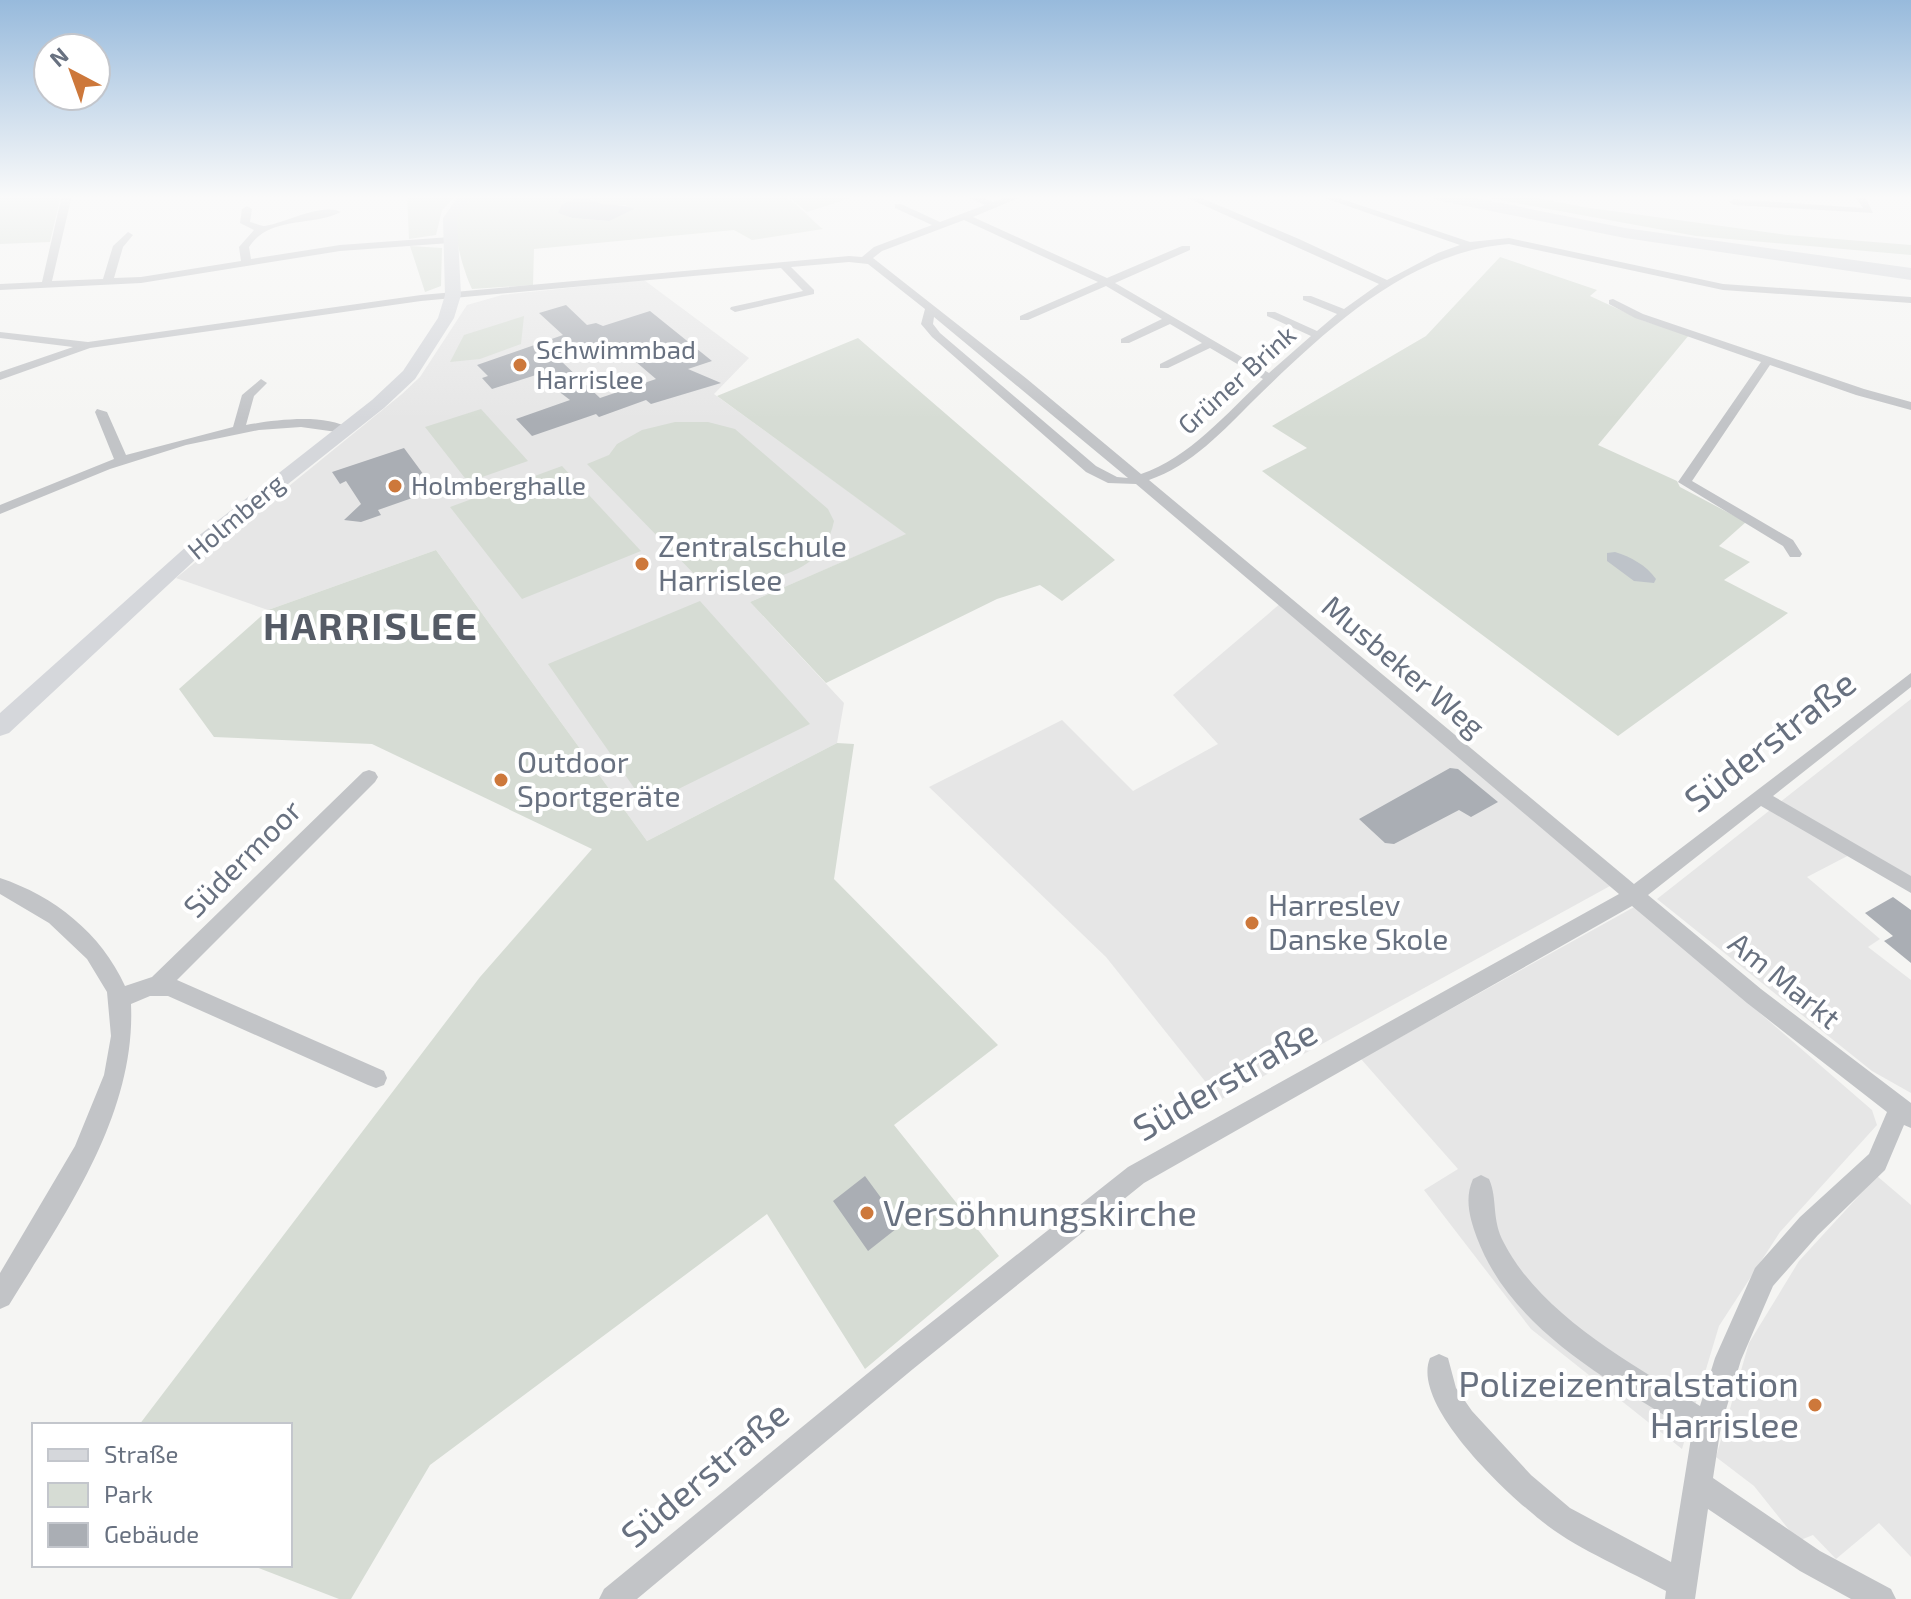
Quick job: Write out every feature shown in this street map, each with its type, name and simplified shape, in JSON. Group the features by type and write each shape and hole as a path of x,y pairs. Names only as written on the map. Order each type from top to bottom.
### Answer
{"street":[{"path":"46,286 50,270"},
{"path":"107,283 111,270"},
{"path":"0,287 107,283 200,270"},
{"path":"452,270 453,295"},
{"path":"0,376 88,345 453,295 743,270"},
{"path":"735,309 810,292 788,270"},
{"name":"Musbeker Weg","path":"880,270 1140,480 1634,895"},
{"path":"1079,270 1108,283 1270,378"},
{"path":"1024,318 1138,270"},
{"path":"1357,270 1385,283"},
{"name":"Grüner Brink","path":"1140,480 1183,456 1216,431 1270,378 1320,336 1385,283 1413,270"},
{"name":"Grüner Brink","path":"1642,270 1723,287 1911,300"},
{"name":"Holmberg","path":"0,727 204,541 378,404 409,375 441,328 453,295"},
{"name":"Grüner Brink","path":"1307,298 1347,314"},
{"path":"1613,302 1639,316 1911,406"},
{"path":"931,308 927,324 936,335 1091,469 1107,479 1122,482 1140,480"},
{"name":"Grüner Brink","path":"1271,314 1320,336"},
{"path":"1125,341 1170,320"},
{"path":"0,335 88,345"},
{"path":"1164,366 1211,343"},
{"path":"1768,360 1685,482 1788,543 1795,554"},
{"path":"238,431 248,395 261,383"},
{"path":"101,412 122,461"},
{"path":"4,504 122,461 238,431 295,423 344,429"},
{"name":"Süderstraße","path":"614,1599 971,1305 1136,1175 1634,895 1911,679"},
{"name":"Südermoor","path":"120,999 141,987 158,985 369,777"},
{"path":"1760,797 1911,885"},
{"path":"0,886 32,901 87,942 120,999 121,1060 99,1120 50,1214 0,1296"},
{"name":"Am Markt","path":"1634,895 1754,996 1905,1114"},
{"path":"158,985 376,1078"},
{"path":"1439,1367 1444,1393 1462,1421 1521,1485 1560,1518 1681,1592 1707,1426 1728,1358 1764,1277 1809,1226 1877,1162 1905,1114"},
{"path":"1481,1187 1481,1216 1494,1251 1546,1314 1610,1365 1707,1426"},
{"path":"1698,1485 1810,1561 1881,1599"}],"shaded area":[{"name":"Zentralschule Harrislee","path":"644,280 749,358 714,394 907,534 750,602 844,703 837,743 647,841 436,550 268,610 176,578 402,394 420,377 467,305 502,295"},
{"path":"1615,552 1643,566 1656,579 1654,583 1634,581 1607,561 1607,553"},
{"name":"Harreslev Danske Skole","path":"1281,603 1610,886 1220,1100 1106,957 929,787 1062,720 1133,791 1218,744 1173,695"},
{"path":"1911,699 1911,877 1859,850 1807,877 1880,939 1868,947 1911,980 1911,1093 1872,1071 1657,899"},
{"path":"1636,906 1872,1110 1877,1125 1780,1232 1719,1326 1682,1449 1531,1329 1424,1190 1458,1169 1361,1059"},
{"path":"1877,1176 1911,1205 1911,1557 1879,1523 1836,1559 1813,1535 1798,1541 1754,1486 1716,1457 1749,1343 1799,1261"}],"green space":[{"path":"418,270 441,270 441,286 425,292"},
{"path":"465,270 533,270 533,285 472,289"},
{"path":"1488,270 1537,270 1597,290 1590,296 1644,321 1689,335 1598,445 1677,481 1680,487 1746,522 1719,546 1750,562 1724,580 1788,613 1618,736 1262,471 1307,448 1272,426 1426,336"},
{"path":"524,316 521,344 480,359 450,362 464,335"},
{"path":"858,338 1115,560 1062,601 1040,585 997,599 826,683 750,602 906,534 717,396"},
{"path":"481,409 528,461 468,482 425,427"},
{"path":"675,422 708,422 735,429 828,509 834,521 821,550 798,569 768,579 700,580 587,464 609,455 617,444 642,430"},
{"path":"562,466 641,551 522,599 450,507"},
{"path":"436,550 647,841 837,743 854,744 834,879 998,1045 894,1125 999,1256 865,1369 767,1214 430,1465 351,1599 339,1599 256,1567 292,1567 292,1423 141,1423 480,977 592,849 372,744 214,737 179,689 268,610"},
{"path":"700,601 810,724 646,805 548,664"}],"building":[{"path":"566,305 587,325 596,323 603,326 650,311 712,361 688,369 721,383 651,404 646,400 599,417 596,414 532,436 516,419 570,400 549,384 542,373 492,389 482,378 488,376 477,365 563,335 539,313","holes":["615,344 656,379 600,398 561,361"]},
{"name":"Holmberghalle","path":"404,448 435,490 378,510 381,515 361,522 344,520 361,504 346,481 340,484 332,472"},
{"path":"1450,768 1458,769 1498,802 1471,817 1459,810 1394,844 1385,843 1359,819"},
{"path":"1893,897 1911,910 1911,963 1884,941 1893,936 1865,913"},
{"name":"Versöhnungskirche","path":"865,1176 901,1225 868,1251 833,1201"}],"place":[{"name":"Schwimmbad Harrislee","path":"520,365"},
{"name":"Holmberghalle","path":"395,486"},
{"name":"Zentralschule Harrislee","path":"642,564"},
{"name":"Outdoor Sportgeräte","path":"501,780"},
{"name":"Harreslev Danske Skole","path":"1252,923"},
{"name":"Versöhnungskirche","path":"867,1213"},
{"name":"Polizeizentralstation Harrislee","path":"1815,1405"}],"district":[{"name":"HARRISLEE","path":"371,627"}]}
